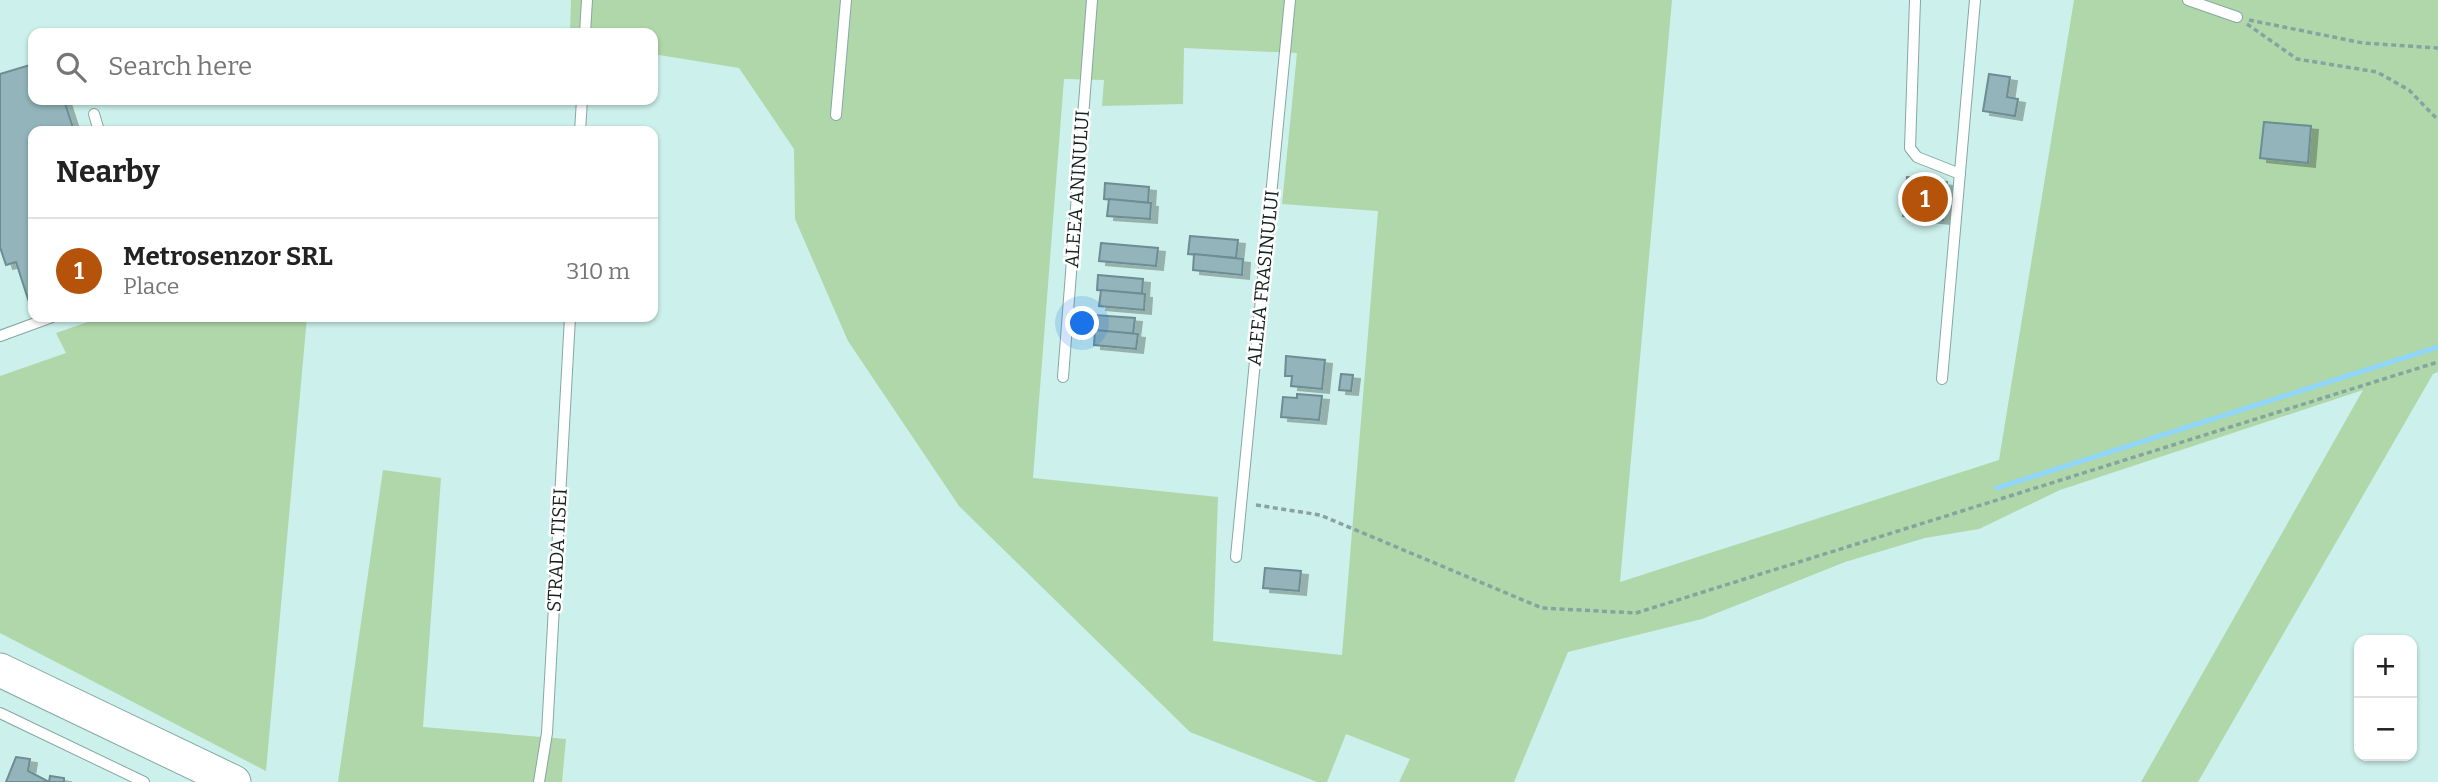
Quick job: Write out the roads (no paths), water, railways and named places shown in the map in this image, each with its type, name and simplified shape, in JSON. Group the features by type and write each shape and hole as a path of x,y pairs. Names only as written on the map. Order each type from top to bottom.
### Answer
{"main road":[{"path":"0,670 234,782"}],"lane":[{"path":"585,28 587,0"},
{"path":"836,115 846,0"},
{"name":"ALEEA ANINULUI","path":"1063,377 1092,0"},
{"name":"ALEEA FRASINULUI","path":"1236,557 1290,0"},
{"path":"1915,0 1910,148 1917,157 1960,174"},
{"path":"1942,379 1975,0"},
{"path":"2188,0 2237,17"},
{"path":"580,126 582,105"},
{"path":"94,114 98,126"},
{"path":"0,336 38,322"},
{"name":"STRADA TISEI","path":"540,782 547,733 570,322"},
{"path":"0,713 144,782"}],"waterway":[{"path":"1997,488 2438,347"}],"place":[{"name":"Metrosenzor SRL","path":"1925,199"}]}
